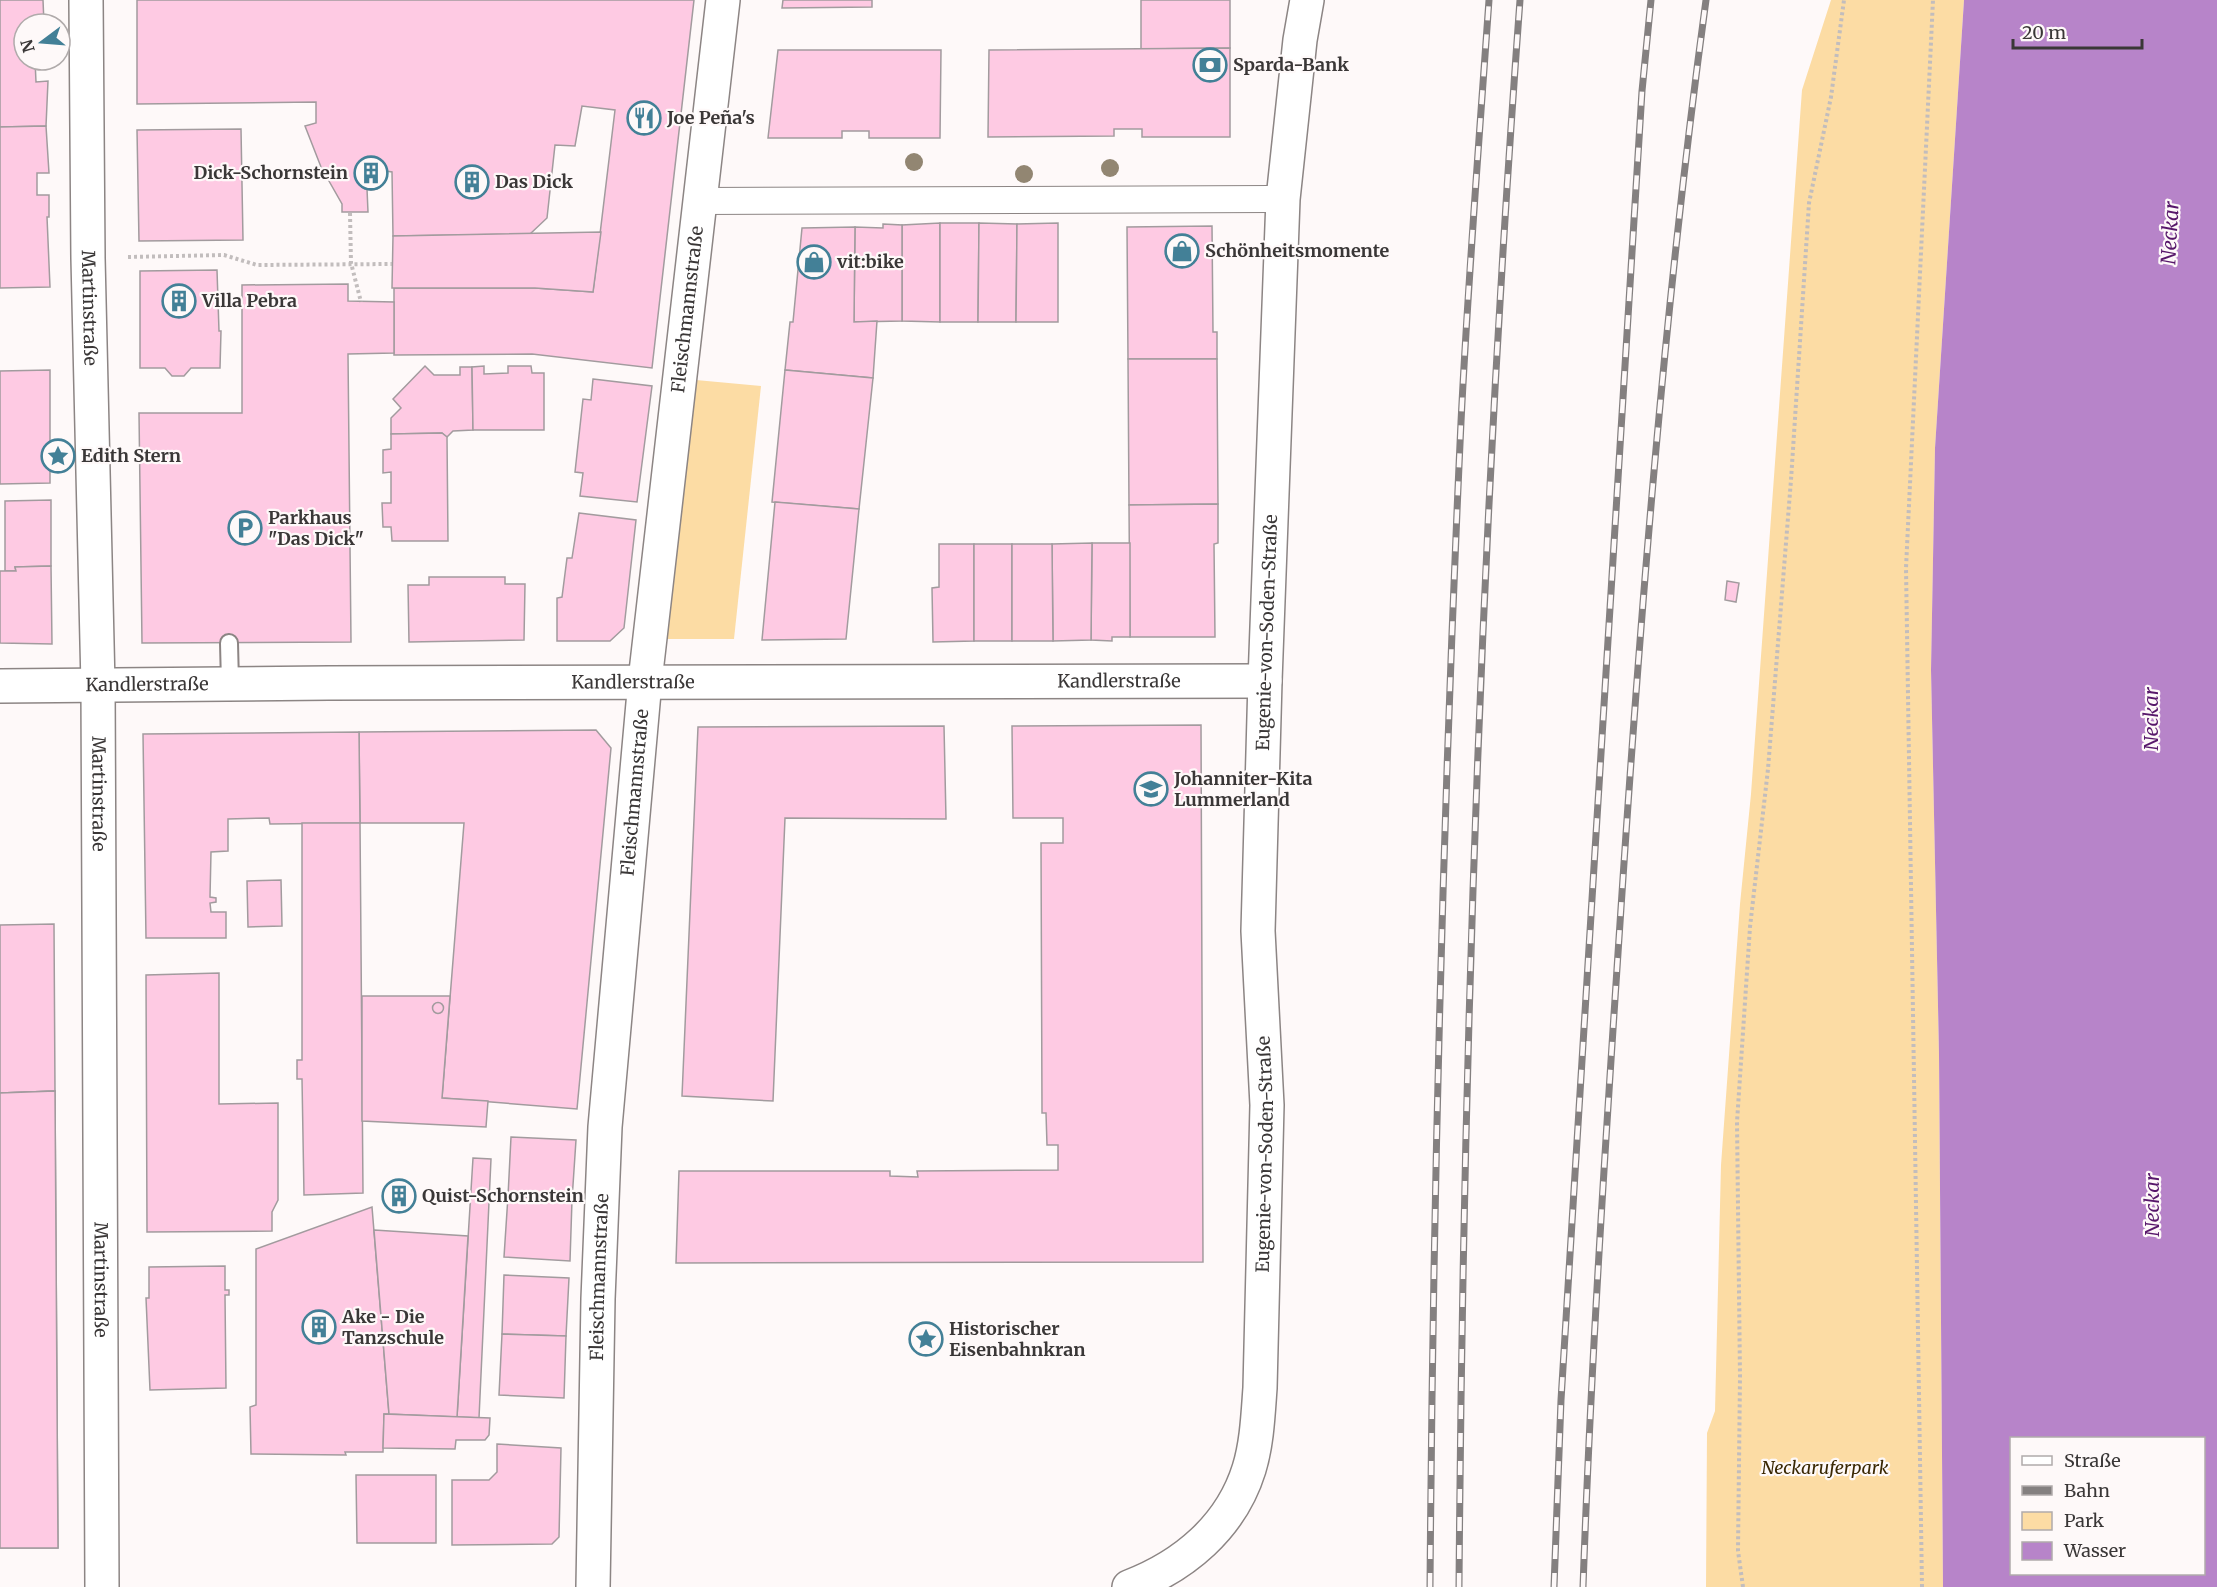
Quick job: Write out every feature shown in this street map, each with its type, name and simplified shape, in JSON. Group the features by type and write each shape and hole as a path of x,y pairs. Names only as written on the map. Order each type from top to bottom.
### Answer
{"street":[{"name":"Martinstraße","path":"86,0 88,258 98,685 102,1587"},
{"name":"Fleischmannstraße","path":"593,1587 598,1299 605,1127 645,681 723,0"},
{"name":"Eugenie-von-Soden-Straße","path":"1129,1587 1154,1578 1177,1564 1221,1524 1237,1498 1249,1469 1257,1430 1267,1105 1258,931 1265,681 1283,199 1300,40 1307,0"},
{"path":"700,201 1283,199"},
{"name":"Kandlerstraße","path":"0,686 645,681 1265,681"}],"lane":[{"path":"229,643 230,684"}],"path":[{"path":"1743,1587 1738,1551 1740,1377 1737,1122 1750,927 1768,769 1790,491 1809,203 1832,88 1844,0"},
{"path":"1922,1587 1906,568 1933,0"},
{"path":"350,213 351,263 361,302"},
{"path":"88,258 224,255 257,265 392,264"}],"green space":[{"name":"Neckaruferpark","path":"1831,0 1964,0 1935,448 1931,670 1939,1054 1943,1587 1706,1587 1707,1433 1715,1411 1721,1165 1740,904 1751,794 1802,90"},
{"path":"696,380 761,386 734,639 665,639"}],"water":[{"name":"Neckar","path":"1964,0 2217,0 2217,1587 1943,1587 1939,1054 1931,670 1935,448"}],"building":[{"path":"0,0 43,0 44,12 12,12 12,72 36,72 36,82 48,81 46,126 0,127"},
{"name":"Das Dick","path":"137,0 694,0 652,368 532,354 394,355 394,288 535,288 593,292 615,110 582,106 575,146 555,145 547,218 530,234 393,236 392,172 386,171 381,163 371,160 362,163 357,175 360,184 367,189 368,212 342,212 342,204 321,167 305,126 316,123 316,102 137,104"},
{"path":"783,0 872,0 872,7 782,8"},
{"path":"1141,0 1230,0 1230,48 1141,49"},
{"path":"1230,48 1230,137 1142,137 1142,129 1114,129 1114,136 988,137 989,50"},
{"path":"778,50 941,50 940,138 869,138 869,131 842,131 842,138 768,138"},
{"path":"46,126 49,173 37,173 37,195 49,195 49,217 47,217 50,287 0,288 0,127"},
{"path":"241,129 243,240 139,241 137,130"},
{"name":"Dick-Schornstein","path":"371,160 381,165 386,175 381,185 371,190 361,185 356,175 361,165"},
{"path":"940,223 940,322 902,321 902,225"},
{"path":"940,223 979,223 978,322 940,322"},
{"path":"979,223 1017,224 1016,322 978,322"},
{"path":"1058,223 1058,322 1016,322 1017,224"},
{"path":"883,224 902,225 902,321 854,322 855,227 883,228"},
{"path":"1212,226 1213,332 1217,332 1217,359 1128,359 1127,227"},
{"path":"855,227 854,322 877,321 873,378 785,370 790,322 793,322 802,228"},
{"path":"601,232 593,292 535,288 392,288 393,236"},
{"name":"Villa Pebra","path":"217,270 219,331 221,331 220,368 191,368 184,376 172,376 165,368 140,368 140,271"},
{"name":"Parkhaus \"Das Dick\"","path":"348,284 348,301 394,302 394,353 348,354 351,642 142,643 139,413 242,413 242,285"},
{"path":"1128,359 1217,359 1218,504 1129,505"},
{"path":"425,366 434,375 460,375 460,367 472,367 473,430 453,431 447,437 442,433 391,434 391,418 401,408 393,399"},
{"path":"484,366 484,374 508,373 508,366 531,366 532,373 544,373 544,430 473,430 472,367"},
{"path":"50,370 50,483 0,484 0,371"},
{"path":"785,370 873,378 859,509 772,502"},
{"path":"593,379 652,386 637,502 580,496 583,473 575,472 583,399 591,400"},
{"path":"442,433 447,437 448,541 392,541 391,527 383,527 382,503 391,503 391,472 383,473 383,450 391,449 391,434"},
{"path":"51,500 51,566 15,567 16,571 5,571 5,501"},
{"path":"775,502 859,509 846,639 762,640"},
{"path":"1218,504 1218,543 1214,544 1215,637 1130,637 1129,505"},
{"path":"579,513 636,520 624,628 610,641 557,641 557,598 562,597 567,558 572,558"},
{"path":"1092,543 1130,543 1130,637 1112,637 1112,641 1091,640"},
{"path":"1092,543 1091,640 1053,641 1052,544"},
{"path":"939,544 974,544 974,641 933,642 932,588 939,587"},
{"path":"974,544 1012,544 1012,641 974,641"},
{"path":"1012,544 1052,544 1053,641 1012,641"},
{"path":"51,566 52,644 0,643 0,571 16,571 15,567"},
{"path":"429,577 505,577 505,584 525,584 524,640 409,642 408,585 429,585"},
{"path":"1727,581 1739,583 1736,602 1725,600"},
{"path":"1201,725 1203,1262 676,1263 679,1171 890,1171 890,1176 918,1177 917,1171 1058,1170 1058,1145 1047,1145 1046,1113 1042,1113 1041,843 1063,843 1063,818 1013,818 1012,726"},
{"path":"944,726 946,819 785,818 773,1101 682,1096 698,727"},
{"path":"596,730 611,748 577,1109 442,1098 464,823 360,823 359,732"},
{"path":"359,732 360,823 270,824 269,818 228,819 228,851 211,852 210,897 216,898 216,902 210,903 211,912 226,912 226,938 146,938 143,734"},
{"path":"302,823 360,823 363,1193 304,1195 302,1079 297,1079 297,1060 302,1060"},
{"path":"281,880 282,926 248,927 247,881"},
{"path":"54,924 55,1091 0,1093 0,925"},
{"path":"219,973 219,1104 278,1103 278,1200 272,1212 272,1231 147,1232 146,975"},
{"path":"362,996 450,996 442,1098 488,1101 486,1127 362,1121"},
{"path":"438,1002 444,1008 438,1014 432,1008"},
{"path":"55,1091 58,1548 0,1548 0,1093"},
{"path":"55,1091 58,1548 0,1548 0,1093"},
{"path":"511,1137 576,1140 572,1200 508,1196"},
{"path":"473,1158 491,1159 479,1418 457,1417"},
{"name":"Quist-Schornstein","path":"399,1182 408,1186 412,1195 408,1204 399,1208 390,1204 386,1195 390,1186"},
{"path":"508,1196 572,1200 570,1261 504,1257"},
{"name":"Ake - Die Tanzschule","path":"372,1207 389,1414 384,1414 383,1452 345,1452 346,1455 251,1454 250,1407 256,1405 256,1249"},
{"path":"374,1230 468,1236 457,1417 389,1414"},
{"path":"225,1266 225,1290 229,1290 229,1295 225,1295 226,1388 150,1390 146,1298 149,1298 149,1267"},
{"path":"504,1275 569,1278 566,1336 502,1334"},
{"path":"502,1334 566,1336 564,1398 499,1395"},
{"path":"384,1414 490,1418 489,1435 485,1440 456,1440 455,1449 383,1448"},
{"path":"497,1444 561,1448 559,1537 552,1544 452,1545 452,1480 489,1480 497,1472"},
{"path":"356,1475 436,1475 436,1543 357,1543"}],"railway":[{"path":"1430,1587 1436,1150 1449,713 1464,369 1489,0"},
{"path":"1459,1587 1465,1190 1476,793 1495,396 1520,0"},
{"path":"1554,1587 1561,1400 1642,91 1651,0"},
{"path":"1583,1587 1599,1247 1637,681 1666,340 1706,0"}],"place":[{"name":"Sparda-Bank","path":"1210,65"},
{"name":"Joe Peña's","path":"644,118"},
{"name":"Dick-Schornstein","path":"371,173"},
{"name":"Das Dick","path":"472,182"},
{"name":"Schönheitsmomente","path":"1182,251"},
{"name":"vit:bike","path":"814,262"},
{"name":"Villa Pebra","path":"179,301"},
{"name":"Edith Stern","path":"58,456"},
{"name":"Parkhaus \"Das Dick\"","path":"245,528"},
{"name":"Johanniter-Kita Lummerland","path":"1151,789"},
{"name":"Quist-Schornstein","path":"399,1196"},
{"name":"Ake - Die Tanzschule","path":"319,1327"},
{"name":"Historischer Eisenbahnkran","path":"926,1339"}]}
